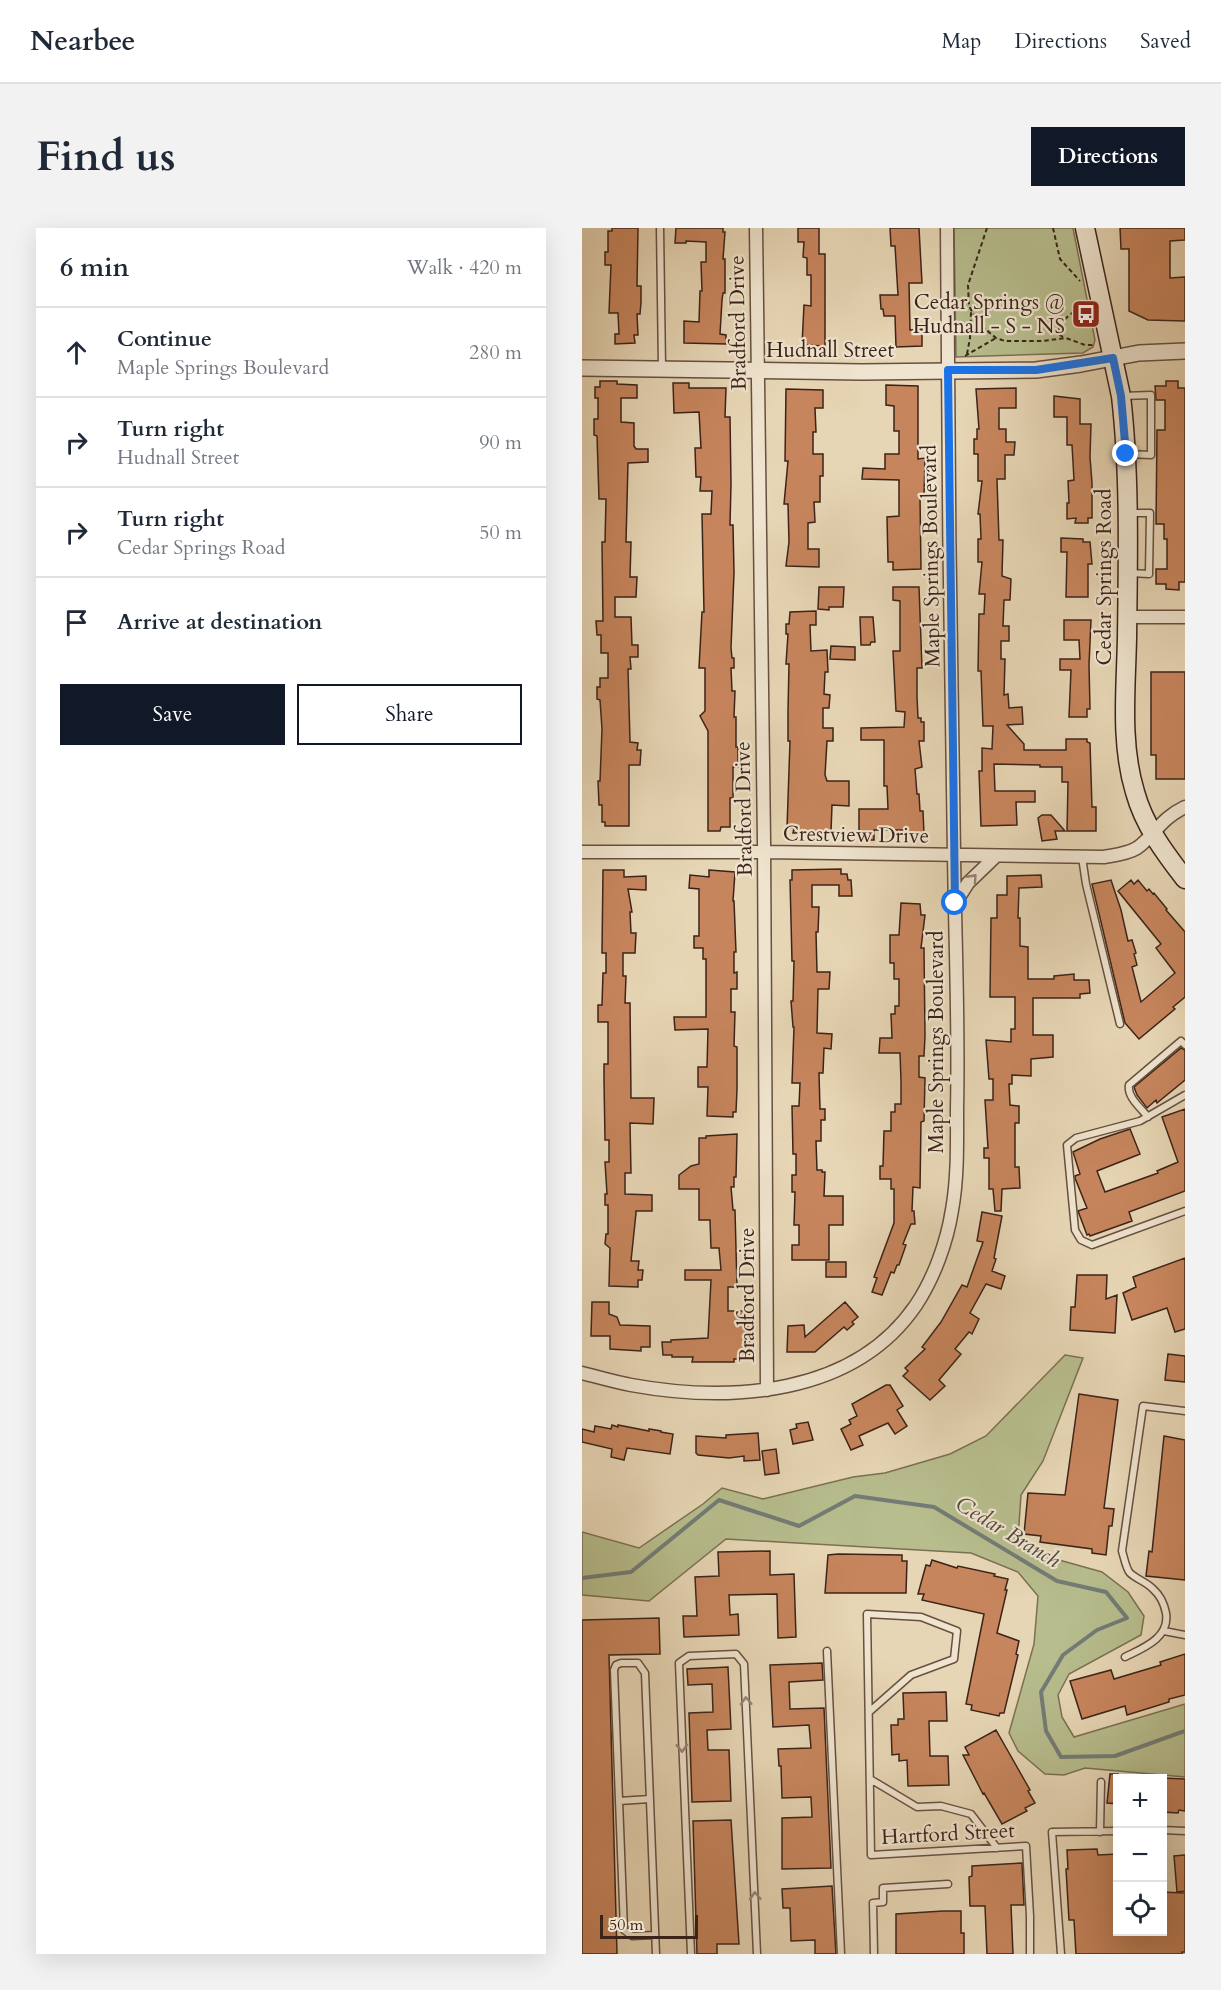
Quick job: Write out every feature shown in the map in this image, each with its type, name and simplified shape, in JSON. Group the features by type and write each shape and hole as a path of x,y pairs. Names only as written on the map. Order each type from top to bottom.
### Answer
{"main road":[{"name":"Cedar Springs Road","path":"1084,228 1121,396 1126,454 1125,726 1127,751 1135,794 1152,833 1185,879"}],"street":[{"name":"Bradford Drive","path":"756,228 765,852 767,1389"},
{"name":"Maple Springs Boulevard","path":"582,1373 630,1385 701,1392 767,1389 802,1384 849,1366 891,1335 917,1303 939,1255 952,1210 956,1175 958,1069 948,228"},
{"name":"Hudnall Street","path":"582,368 758,371 1036,370 1139,353 1185,351"},
{"path":"1127,617 1185,617"},
{"name":"Crestview Drive","path":"582,852 765,852 1082,857 1123,854 1135,849 1169,816 1185,807"},
{"path":"955,903 968,883 996,856"}],"lane":[{"path":"660,228 662,369"},
{"path":"1121,396 1151,395 1151,455 1126,454"},
{"path":"1082,857 1086,884 1120,1024"},
{"path":"1148,1117 1131,1098 1129,1085 1181,1041 1185,1045"},
{"path":"1185,1095 1140,1121 1076,1138 1067,1145 1075,1230 1080,1240 1092,1245 1185,1211"},
{"path":"1125,1657 1151,1643 1164,1631 1166,1617 1163,1601 1153,1588 1129,1573 1122,1551 1143,1406 1185,1411"},
{"name":"Hartford Street","path":"869,1712 911,1675 954,1659 957,1631 921,1617 867,1614 871,1855 1026,1846 1030,1954"},
{"path":"1164,1631 1185,1635"},
{"path":"827,1652 841,1954"},
{"path":"691,1954 679,1662 689,1656 736,1654 744,1664 757,1954"},
{"path":"655,1935 632,1936 624,1930 614,1670 616,1665 621,1663 638,1663 645,1673 656,1954"},
{"path":"870,1779 917,1807 941,1806 971,1814 997,1848"},
{"path":"1100,1832 1101,1782"},
{"path":"619,1801 650,1799"},
{"path":"1167,1830 1185,1831"},
{"path":"1061,1954 1052,1832 1113,1831"},
{"path":"874,1954 873,1903 883,1902 883,1888 948,1884"}],"path":[{"path":"966,354 971,323 968,285 987,228"},
{"path":"1053,228 1060,259 1079,280"},
{"path":"1085,305 1060,325 1058,334 1085,345 1092,345"},
{"path":"970,311 979,324 996,338 1013,342 1066,338"},
{"path":"948,370 966,354 996,338"}],"green space":[{"path":"954,228 1073,228 1095,340 1093,347 1083,353 956,357"},
{"path":"1065,1355 1083,1358 1043,1461 1021,1495 1018,1538 1052,1558 1102,1572 1128,1592 1144,1616 1141,1635 1069,1674 1058,1695 1062,1717 1074,1737 1185,1704 1185,1777 1085,1768 1064,1775 1045,1774 1018,1751 1009,1733 1034,1644 1038,1596 1018,1572 971,1553 726,1539 649,1601 582,1595 582,1532 639,1548 703,1504 722,1488 763,1499 853,1477 885,1473 950,1454 986,1436"}],"building":[{"path":"612,228 638,228 637,286 641,286 641,302 640,314 637,314 638,335 634,335 635,343 615,344 615,334 619,334 618,313 609,313 611,265 605,265 605,252 608,252 608,231 612,231"},
{"path":"676,228 723,228 725,232 723,259 725,259 725,293 723,293 722,300 720,334 726,335 726,344 684,343 684,321 699,322 700,291 702,291 701,262 706,262 706,242 675,243"},
{"path":"798,228 819,228 819,254 825,254 825,346 802,345 804,305 811,306 811,275 807,275 807,258 803,257 804,242 798,242"},
{"path":"890,228 919,228 922,283 909,283 910,330 922,329 922,346 896,347 895,316 884,316 883,309 881,309 880,295 898,295 895,246 891,246"},
{"path":"1120,228 1185,228 1185,240 1170,241 1170,278 1185,277 1185,321 1148,320 1129,311 1129,249 1121,249"},
{"path":"600,381 617,381 617,384 637,385 637,398 621,398 621,422 634,423 636,449 648,449 648,462 628,463 626,542 631,542 630,577 637,577 636,597 615,597 615,617 631,617 632,645 638,645 638,657 630,657 631,669 628,669 630,742 638,743 637,750 641,750 640,765 629,765 629,826 605,826 605,822 602,822 602,805 599,805 598,781 600,781 602,729 597,687 600,687 600,678 608,678 608,653 601,653 601,635 597,635 596,621 603,621 602,542 605,542 606,499 599,499 597,436 594,435 594,419 598,419 598,398 595,398 595,387 600,387"},
{"path":"1166,381 1178,381 1178,388 1185,388 1185,582 1179,582 1179,590 1166,589 1166,584 1156,584 1156,569 1167,569 1167,539 1164,539 1164,524 1156,524 1157,430 1165,430 1165,400 1156,400 1155,386 1166,386"},
{"path":"673,383 689,383 689,388 726,388 725,417 730,417 730,525 733,525 734,573 731,648 734,668 731,668 732,691 735,691 734,717 736,717 738,767 733,767 730,827 721,827 720,831 708,831 708,731 700,716 705,711 705,668 699,668 702,612 704,612 702,514 711,514 712,491 700,491 701,477 696,477 695,448 701,448 699,412 674,413"},
{"path":"886,385 918,386 918,459 925,458 924,497 920,497 921,569 893,570 893,562 888,562 887,517 899,516 899,480 862,479 863,468 885,469 885,454 899,454 899,431 894,431 894,406 886,405"},
{"path":"1016,388 1016,408 999,408 999,429 1006,429 1006,442 1015,442 1014,455 1005,455 1005,479 997,479 999,540 1003,540 1002,576 1011,579 1010,600 1004,600 1003,626 1009,626 1009,641 1001,641 1001,659 1005,659 1004,695 1008,694 1009,708 1022,707 1023,724 1007,725 1024,744 1024,750 1066,750 1066,739 1087,739 1090,743 1092,807 1096,807 1096,831 1067,831 1068,782 1062,782 1062,767 1040,767 1040,765 994,764 995,791 1035,791 1035,802 1016,802 1017,825 981,826 979,771 982,771 982,748 992,749 993,726 983,726 981,671 978,671 979,614 984,614 985,594 979,594 982,562 978,562 978,539 981,539 980,514 978,514 982,481 978,481 978,454 974,454 974,439 977,439 977,429 979,429 976,389"},
{"path":"786,389 823,390 823,408 815,408 816,432 813,432 813,454 823,454 823,476 820,476 820,502 814,502 815,522 808,523 808,549 819,549 819,567 786,566 789,542 788,504 784,504 788,461 785,461"},
{"path":"1054,396 1080,399 1080,424 1091,424 1092,518 1088,518 1088,523 1075,523 1076,518 1067,519 1068,481 1074,480 1072,445 1067,445 1067,417 1054,417"},
{"path":"1061,538 1083,539 1083,542 1090,542 1092,564 1088,564 1088,597 1066,597 1067,552 1061,552"},
{"path":"819,587 844,587 843,607 829,607 829,610 818,609"},
{"path":"893,587 919,587 922,668 917,668 917,697 918,718 924,722 924,741 919,741 922,767 915,769 920,811 923,811 924,834 906,834 906,830 874,830 874,840 859,840 859,809 888,809 887,786 884,786 884,740 861,740 861,728 904,727 905,712 896,711 893,651 900,651 900,601 893,600"},
{"path":"816,611 816,625 810,625 811,651 827,650 828,672 825,672 824,694 830,695 829,708 823,708 823,728 833,728 833,741 827,741 825,775 827,781 849,781 849,806 832,805 831,832 793,833 794,828 787,828 790,741 788,741 789,664 786,664 788,634 786,634 786,624 789,624 790,612"},
{"path":"860,617 873,617 875,642 871,642 870,645 861,645"},
{"path":"1064,620 1091,620 1090,709 1087,709 1087,717 1069,717 1071,670 1060,670 1060,659 1080,659 1079,640 1064,640"},
{"path":"831,646 855,647 855,660 830,659"},
{"path":"1151,672 1185,672 1185,779 1156,779 1156,755 1151,755"},
{"path":"1042,815 1051,815 1065,831 1055,831 1057,839 1042,841 1038,818"},
{"path":"841,869 841,874 847,874 848,880 851,880 852,896 839,896 839,885 812,885 812,907 819,907 818,932 816,932 817,972 830,972 829,989 818,989 817,1033 832,1034 831,1049 824,1048 823,1073 819,1073 820,1109 825,1109 825,1120 821,1120 821,1141 816,1141 817,1170 825,1172 824,1196 843,1196 843,1225 829,1225 829,1260 792,1260 792,1245 799,1245 799,1225 794,1225 795,1192 792,1192 792,1175 796,1175 796,1154 793,1154 792,1106 799,1106 800,1083 792,1083 794,1027 791,1001 793,1001 794,961 792,961 790,880 792,880 792,870"},
{"path":"603,870 624,870 624,877 646,876 646,890 628,889 632,912 630,912 631,933 636,933 635,953 623,953 623,976 626,976 625,1003 630,1003 631,1098 654,1098 653,1124 630,1123 631,1173 625,1173 625,1194 652,1195 652,1211 636,1211 631,1261 639,1261 638,1270 643,1270 642,1280 638,1280 638,1287 609,1286 610,1248 605,1244 606,1234 608,1234 608,1205 605,1205 605,1194 607,1194 605,1162 609,1162 609,1140 605,1140 604,1064 608,1064 608,1022 598,1022 598,1005 602,1005 603,973 606,973 606,953 602,953"},
{"path":"709,870 735,872 734,973 737,972 737,989 731,989 731,1012 735,1012 734,1046 737,1047 737,1089 736,1112 733,1112 733,1117 707,1116 708,1087 698,1087 698,1067 707,1067 708,1029 675,1030 674,1017 706,1017 706,959 703,959 703,948 694,948 694,936 699,936 699,889 689,888 690,875 709,877"},
{"path":"1041,875 1042,887 1019,888 1020,946 1028,947 1028,979 1054,979 1054,976 1074,974 1074,980 1089,980 1090,993 1080,994 1080,998 1033,998 1033,1035 1053,1035 1053,1057 1031,1059 1031,1076 1012,1075 1012,1084 1009,1084 1010,1105 1019,1106 1019,1123 1015,1123 1015,1167 1019,1167 1020,1188 1002,1189 1001,1211 995,1211 993,1189 989,1189 989,1158 984,1158 984,1148 988,1148 985,1100 993,1100 993,1079 989,1079 986,1040 1011,1042 1011,1029 1015,1029 1015,997 990,997 991,918 997,918 997,895 1007,895 1007,876"},
{"path":"1111,880 1128,941 1132,940 1136,953 1134,954 1137,965 1132,967 1141,1002 1175,973 1156,948 1161,944 1118,891 1131,880 1134,884 1138,880 1147,891 1149,889 1154,893 1185,932 1185,997 1173,1007 1175,1009 1139,1039 1125,1023 1092,884"},
{"path":"901,903 920,904 921,915 925,915 921,948 924,948 925,1036 924,1056 919,1056 919,1077 925,1078 924,1121 921,1122 920,1188 913,1187 912,1211 914,1211 915,1224 911,1224 903,1244 906,1245 899,1265 894,1273 891,1272 882,1295 872,1292 877,1278 874,1277 894,1223 894,1189 891,1189 891,1179 880,1179 880,1166 883,1166 884,1131 891,1131 891,1112 895,1112 895,1104 901,1104 901,1081 900,1053 879,1053 880,1038 892,1038 891,1014 895,1014 895,1006 899,1006 899,979 894,979 894,963 890,963 890,935 899,935"},
{"path":"1181,1048 1185,1050 1185,1080 1157,1103 1156,1100 1147,1108 1134,1087"},
{"path":"1185,1109 1185,1191 1129,1212 1132,1221 1090,1236 1087,1235 1078,1211 1087,1208 1075,1178 1080,1174 1073,1152 1100,1139 1130,1129 1140,1154 1097,1171 1105,1192 1158,1173 1157,1171 1178,1162 1162,1117"},
{"path":"737,1134 736,1177 734,1177 734,1187 731,1187 733,1210 735,1210 737,1287 728,1287 728,1311 748,1311 749,1359 734,1359 734,1362 692,1362 693,1357 663,1355 662,1342 708,1338 711,1280 685,1280 685,1270 721,1270 719,1248 711,1248 710,1220 699,1220 699,1189 679,1189 679,1175 691,1166 699,1164 699,1138"},
{"path":"982,1212 1002,1216 992,1271 1005,1276 1001,1289 986,1284 970,1313 979,1319 972,1334 969,1332 955,1349 961,1354 939,1380 945,1386 930,1400 903,1376 908,1371 905,1368 925,1349 922,1347 941,1322 962,1285 967,1287 983,1242 977,1241"},
{"path":"1185,1258 1185,1329 1175,1332 1167,1308 1132,1320 1123,1293 1136,1287 1133,1277"},
{"path":"826,1262 846,1262 846,1277 826,1277"},
{"path":"1077,1275 1107,1275 1106,1299 1117,1295 1115,1333 1070,1330 1071,1307 1075,1307"},
{"path":"592,1302 609,1302 609,1314 617,1317 620,1325 650,1326 650,1347 641,1347 641,1351 610,1349 610,1336 591,1336"},
{"path":"845,1302 858,1317 852,1322 854,1324 847,1330 844,1327 815,1352 787,1352 788,1326 804,1325 805,1337"},
{"path":"1168,1354 1185,1356 1185,1382 1165,1380"},
{"path":"890,1385 903,1406 897,1410 907,1426 895,1434 888,1423 859,1436 863,1445 851,1450 841,1429 851,1424 849,1420 857,1416 852,1404"},
{"path":"1079,1394 1118,1400 1104,1508 1114,1509 1112,1526 1109,1526 1106,1555 1092,1553 1092,1549 1040,1542 1041,1536 1024,1534 1028,1493 1065,1495"},
{"path":"808,1422 813,1440 793,1444 790,1430 797,1428 796,1424"},
{"path":"612,1425 673,1434 670,1454 627,1448 624,1460 611,1457 612,1449 582,1442 582,1429 594,1432 595,1426 611,1429"},
{"path":"758,1433 760,1460 744,1461 744,1456 729,1458 696,1453 696,1436 726,1438 726,1435"},
{"path":"1164,1436 1185,1440 1185,1580 1146,1576 1149,1551 1152,1552"},
{"path":"776,1449 779,1473 765,1475 762,1451"},
{"path":"770,1551 770,1575 794,1574 796,1637 778,1638 777,1594 729,1595 730,1615 738,1614 739,1635 684,1637 683,1616 697,1616 695,1577 719,1576 718,1552"},
{"path":"828,1555 902,1555 902,1561 907,1561 906,1593 825,1593"},
{"path":"932,1560 1008,1579 997,1633 1019,1641 1016,1654 1018,1655 1004,1713 1000,1713 999,1716 971,1710 972,1705 966,1704 984,1614 922,1600 924,1594 918,1594 926,1565 930,1566"},
{"path":"659,1618 660,1654 609,1655 617,1954 582,1954 582,1620"},
{"path":"1185,1654 1185,1695 1127,1715 1125,1706 1082,1719 1070,1681 1111,1670 1114,1679 1161,1665 1160,1662"},
{"path":"822,1663 823,1680 789,1682 790,1709 824,1708 831,1868 782,1869 782,1818 812,1817 811,1797 782,1798 778,1749 811,1748 809,1725 773,1727 770,1665"},
{"path":"728,1667 731,1729 707,1730 708,1750 729,1750 731,1801 692,1802 689,1713 713,1712 712,1684 688,1685 687,1669"},
{"path":"946,1692 947,1721 929,1721 930,1756 948,1756 949,1785 908,1786 907,1760 899,1761 899,1754 892,1755 891,1725 898,1725 898,1719 904,1719 903,1693"},
{"path":"996,1730 1035,1803 1025,1808 1027,1811 1002,1824 963,1755 969,1755 965,1747"},
{"path":"1110,1774 1113,1774 1113,1804 1107,1803"},
{"path":"1167,1778 1185,1779 1185,1811 1179,1810 1178,1813 1167,1812"},
{"path":"731,1820 739,1944 717,1944 717,1954 697,1954 693,1821"},
{"path":"1097,1849 1098,1855 1113,1854 1113,1936 1167,1936 1167,1892 1185,1893 1185,1952 1182,1954 1076,1954 1074,1920 1069,1920 1067,1850"},
{"path":"1185,1855 1185,1891 1177,1892 1174,1856"},
{"path":"1022,1863 1024,1905 1011,1905 1013,1954 987,1954 985,1906 970,1906 969,1877 972,1876 972,1866"},
{"path":"832,1886 836,1954 815,1954 815,1940 791,1941 790,1908 783,1908 782,1889"},
{"path":"961,1911 964,1954 896,1954 896,1914"}],"waterway":[{"name":"Cedar Branch","path":"582,1578 631,1572 719,1500 799,1526 855,1496 934,1507 1057,1581 1106,1592 1127,1618 1097,1630 1063,1655 1041,1692 1046,1731 1061,1757 1115,1756 1185,1731"}],"place":[{"name":"Cedar Springs @ Hudnall - S - NS","path":"1086,314"}],"route":[{"path":"955,903 948,370 1036,370 1113,358 1121,396 1126,454"}]}
